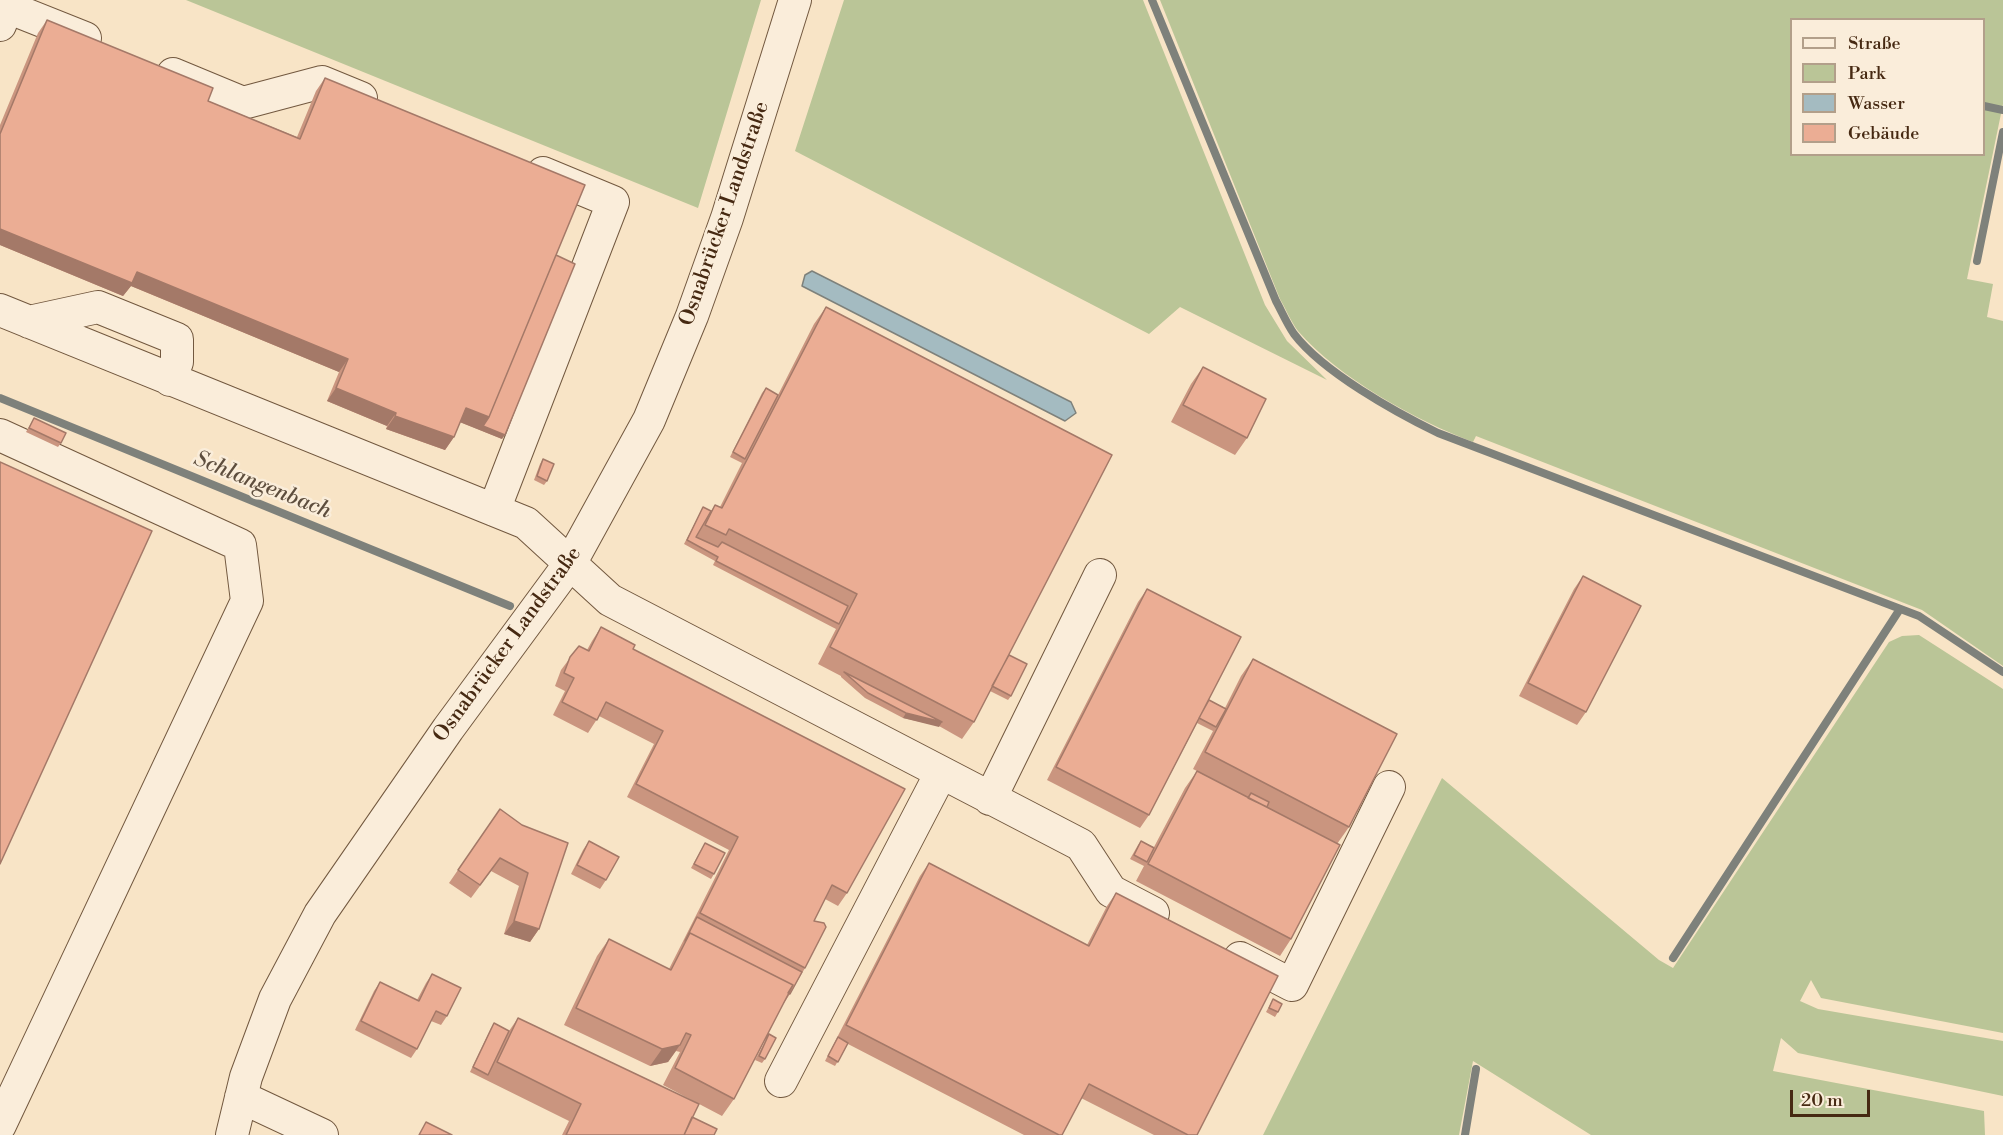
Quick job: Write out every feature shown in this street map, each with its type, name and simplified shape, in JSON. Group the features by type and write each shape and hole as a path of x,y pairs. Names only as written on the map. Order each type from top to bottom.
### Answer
{"street":[{"name":"Osnabrücker Landstraße","path":"232,1135 241,1097 275,999 320,914 448,729 571,562 649,420 692,316 727,218 795,0"},
{"path":"0,25 7,7 114,50"},
{"path":"147,63 243,103 322,82 387,108"},
{"path":"494,510 613,202 516,162"},
{"path":"29,322 98,307 177,339 177,362 170,380"},
{"path":"0,310 526,523 610,600 1081,845 1111,891 1175,924"},
{"path":"0,435 240,545 247,601 0,1125"},
{"path":"990,799 1100,575"},
{"path":"781,1081 941,774"},
{"path":"1218,946 1292,985 1389,788"},
{"path":"241,1097 322,1135"}],"green space":[{"path":"186,0 761,0 698,208"},
{"path":"844,0 1143,0 1265,305 1287,341 1327,380 1180,307 1149,334 795,151"},
{"path":"1160,0 2003,0 2003,104 1967,279 1993,284 1987,317 2003,321 2003,666 1922,610 1476,436 1473,442 1403,410 1334,365 1314,348 1293,324 1280,299"},
{"path":"1919,635 2003,689 2003,1033 1821,998 1811,980 1800,1001 1818,1009 2003,1041 2003,1096 1798,1053 1781,1038 1773,1071 1984,1111 1985,1135 1591,1135 1473,1061 1459,1135 1263,1135 1442,778 1659,960 1673,968 1889,642 1902,636"}],"water":[{"path":"812,271 1071,402 1076,413 1065,421 802,286 805,275"}],"building":[{"path":"47,20 213,88 208,101 300,139 325,78 585,185 489,417 466,408 454,437 395,416 396,413 336,388 348,359 137,272 132,283 0,229 0,134"},
{"path":"556,255 575,264 505,435 483,426 489,417"},
{"path":"826,307 1112,455 974,722 830,647 857,594 729,529 726,535 705,525 715,505 722,508"},
{"path":"1203,367 1266,399 1247,438 1183,405"},
{"path":"766,388 778,395 745,459 733,452"},
{"path":"34,418 66,433 61,443 29,428"},
{"path":"543,459 554,464 547,481 537,476"},
{"path":"0,462 152,531 0,864"},
{"path":"703,507 711,511 696,537 718,547 722,542 848,606 839,624 716,561 718,557 687,540"},
{"path":"1583,576 1641,606 1586,712 1528,683"},
{"path":"1147,589 1241,637 1149,815 1056,767"},
{"path":"601,627 635,645 633,649 905,789 847,893 832,885 814,921 824,923 826,927 805,968 700,913 738,837 636,784 663,731 606,702 597,720 562,702 574,678 564,673 570,657 579,646 589,651"},
{"path":"1009,655 1027,664 1011,696 992,686"},
{"path":"1253,659 1397,734 1349,827 1205,752"},
{"path":"844,672 942,722 906,713 868,693"},
{"path":"1209,700 1226,709 1216,727 1199,718"},
{"path":"1197,771 1340,845 1291,939 1148,864"},
{"path":"1251,793 1269,802 1267,807 1248,798"},
{"path":"500,809 522,825 568,843 539,929 514,921 528,873 500,858 480,885 458,870"},
{"path":"589,841 619,857 606,880 577,865"},
{"path":"1141,841 1154,848 1147,862 1134,855"},
{"path":"705,843 725,853 714,874 694,864"},
{"path":"929,863 1089,946 1116,893 1278,976 1197,1135 1188,1135 1089,1084 1062,1135 1059,1135 846,1025"},
{"path":"697,917 802,972 790,994 788,993 793,985 690,933 685,941"},
{"path":"690,933 793,985 734,1099 675,1068 691,1035 686,1033 680,1045 662,1049 576,1008 609,939 671,970"},
{"path":"432,974 461,988 447,1016 436,1011 417,1049 361,1021 380,982 419,1001"},
{"path":"1273,999 1282,1004 1278,1012 1269,1008"},
{"path":"518,1018 699,1104 684,1135 566,1135 581,1104 497,1062"},
{"path":"494,1023 509,1031 488,1075 473,1067"},
{"path":"769,1034 776,1038 765,1059 759,1056"},
{"path":"838,1037 848,1043 838,1062 828,1056"},
{"path":"692,1117 717,1129 714,1135 684,1135"},
{"path":"426,1122 452,1135 419,1135"}],"waterway":[{"path":"1152,0 1276,301 1294,334 1323,363 1361,390 1438,433 1919,616 2003,672"},
{"path":"1985,106 2003,110"},
{"path":"1977,261 2003,132"},
{"name":"Schlangenbach","path":"0,398 510,606"},
{"path":"1673,958 1900,609"},
{"path":"1465,1135 1476,1069"}]}
